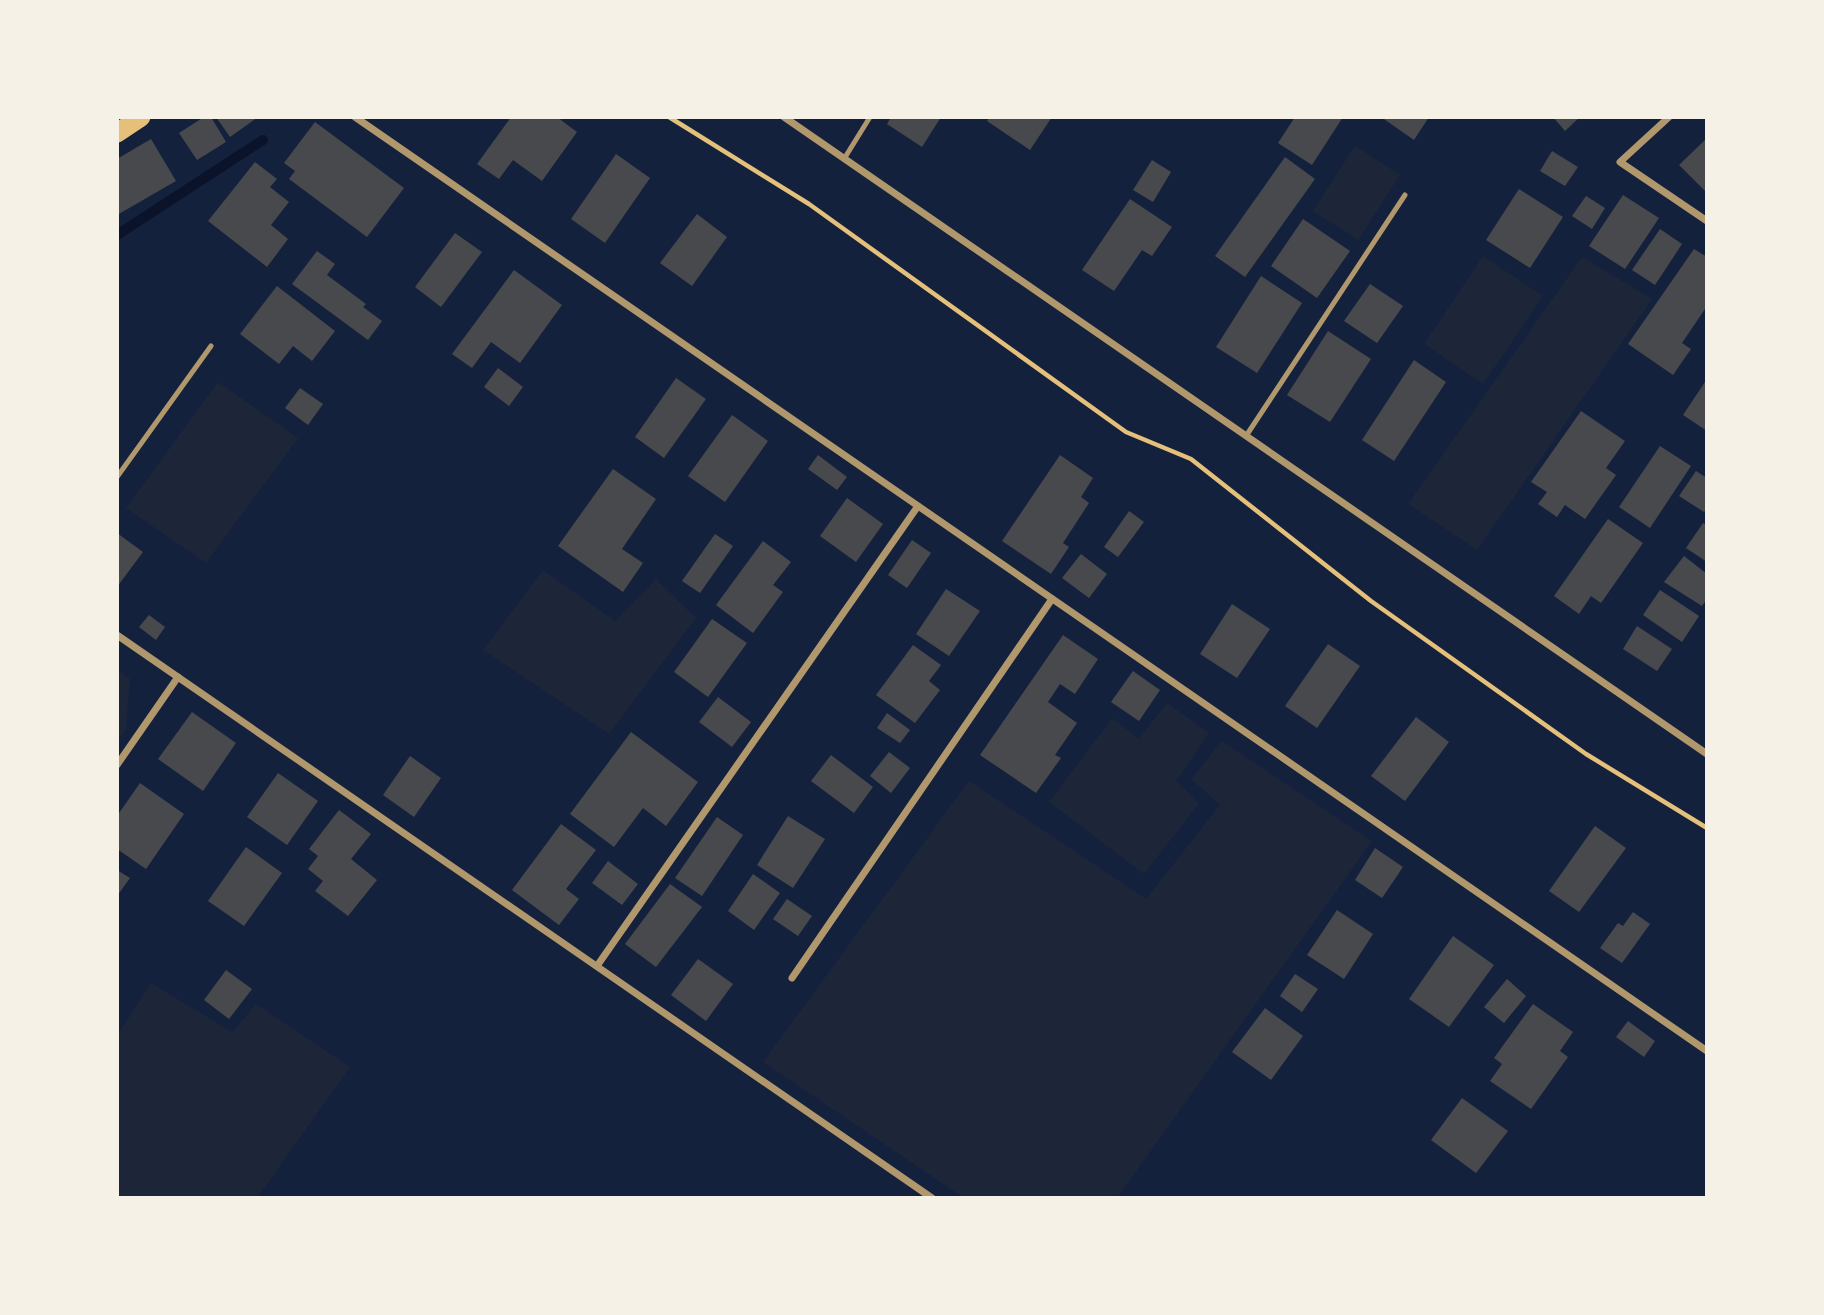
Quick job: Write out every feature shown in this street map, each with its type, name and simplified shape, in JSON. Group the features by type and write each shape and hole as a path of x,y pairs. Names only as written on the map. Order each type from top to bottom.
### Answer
{"highway":[{"path":"117,132 141,117"}],"street":[{"path":"355,117 1707,1051"},
{"path":"784,117 1707,754"},
{"path":"1669,117 1620,162 1707,221"},
{"path":"597,966 918,506"},
{"path":"792,978 1052,599"},
{"path":"117,635 932,1198"},
{"path":"117,765 178,677"}],"lane":[{"path":"844,159 870,117"},
{"path":"1246,436 1405,195"},
{"path":"117,477 211,346"}],"path":[{"path":"669,117 809,205 1126,432 1191,459 1360,593 1586,754 1707,828"}],"shaded area":[{"path":"1355,146 1400,175 1358,240 1313,211"},
{"path":"1483,256 1543,296 1483,384 1424,344"},
{"path":"1582,257 1652,299 1477,550 1408,504"},
{"path":"218,382 298,438 206,563 126,508"},
{"path":"543,570 615,621 656,579 696,618 609,734 483,650"},
{"path":"117,670 130,679 126,729 117,741"},
{"path":"1167,703 1209,733 1176,781 1199,803 1144,874 1049,802 1112,718 1139,739"},
{"path":"1222,741 1372,841 1117,1198 964,1198 763,1062 969,781 1146,899 1220,805 1191,779"},
{"path":"151,983 232,1032 256,1004 350,1067 257,1198 117,1198 117,1036"}],"building":[{"path":"204,117 211,117 226,142 197,160 179,133"},
{"path":"216,117 258,117 230,137"},
{"path":"511,117 557,117 577,132 542,181 513,160 499,179 477,164"},
{"path":"891,117 941,117 922,147 887,124"},
{"path":"990,117 1052,117 1030,150 987,121"},
{"path":"1295,117 1343,117 1312,165 1278,143"},
{"path":"1381,117 1429,117 1414,140"},
{"path":"1553,117 1580,117 1565,131"},
{"path":"315,122 404,188 367,237 289,179 295,171 284,163"},
{"path":"1707,138 1707,193 1679,165"},
{"path":"151,139 176,181 117,215 117,159"},
{"path":"1552,151 1578,167 1565,186 1540,171"},
{"path":"616,154 650,178 605,243 571,219"},
{"path":"1285,157 1315,179 1245,277 1215,256"},
{"path":"1152,160 1171,172 1153,202 1133,190"},
{"path":"255,162 277,179 270,187 289,202 271,225 288,239 267,267 208,221"},
{"path":"1519,189 1563,217 1530,268 1486,240"},
{"path":"1623,195 1659,218 1625,269 1589,246"},
{"path":"1586,196 1605,208 1592,229 1572,216"},
{"path":"1130,199 1172,227 1152,256 1142,250 1114,291 1082,270"},
{"path":"697,214 727,237 692,286 660,263"},
{"path":"1303,219 1350,251 1317,298 1271,266"},
{"path":"1660,229 1682,244 1655,285 1632,270"},
{"path":"455,233 482,252 441,307 415,287"},
{"path":"1694,249 1707,257 1707,306 1682,343 1691,349 1673,375 1628,344"},
{"path":"317,251 335,264 327,275 366,304 363,307 382,321 368,340 292,284"},
{"path":"514,270 562,305 520,363 491,342 472,368 452,354"},
{"path":"1261,276 1302,303 1257,373 1216,347"},
{"path":"1370,284 1403,306 1377,343 1344,321"},
{"path":"277,286 335,331 312,361 293,346 279,364 240,334"},
{"path":"1328,331 1371,359 1330,422 1287,395"},
{"path":"1414,360 1446,382 1394,461 1362,440"},
{"path":"498,368 523,387 509,406 484,387"},
{"path":"676,378 706,399 664,458 635,437"},
{"path":"1707,379 1707,431 1683,415"},
{"path":"300,388 323,404 308,425 285,408"},
{"path":"1581,411 1625,441 1606,468 1616,475 1585,519 1565,505 1557,517 1538,504 1547,492 1531,482"},
{"path":"732,415 768,441 725,502 688,476"},
{"path":"1660,446 1691,466 1650,528 1619,507"},
{"path":"818,455 847,477 837,490 808,469"},
{"path":"1060,455 1093,478 1081,497 1089,503 1063,543 1069,547 1051,574 1002,541"},
{"path":"613,469 656,499 622,549 643,563 623,592 558,546"},
{"path":"1696,471 1707,478 1707,509 1704,512 1679,496"},
{"path":"847,498 883,524 856,562 820,536"},
{"path":"1129,511 1144,522 1118,557 1104,547"},
{"path":"1608,519 1643,543 1601,603 1591,596 1579,614 1554,596"},
{"path":"1703,523 1707,525 1707,562 1686,548"},
{"path":"117,533 143,552 117,587"},
{"path":"715,534 733,546 700,593 682,581"},
{"path":"912,540 931,553 907,588 888,575"},
{"path":"763,541 791,562 773,585 783,592 753,633 716,605"},
{"path":"1081,554 1107,574 1089,598 1062,578"},
{"path":"1684,556 1707,574 1707,599 1702,606 1664,582"},
{"path":"946,589 980,611 949,656 916,634"},
{"path":"1660,590 1699,616 1682,642 1643,615"},
{"path":"1232,604 1270,629 1237,678 1200,654"},
{"path":"149,615 165,627 156,640 139,627"},
{"path":"712,619 747,643 708,697 674,672"},
{"path":"1637,626 1672,649 1657,671 1623,649"},
{"path":"1063,635 1098,659 1075,694 1060,684 1048,702 1077,723 1055,755 1061,758 1036,793 980,755"},
{"path":"1328,644 1360,666 1317,728 1285,706"},
{"path":"913,645 941,665 929,681 940,690 915,723 876,695"},
{"path":"1133,671 1160,690 1139,721 1111,702"},
{"path":"718,697 751,722 732,747 699,722"},
{"path":"192,712 236,743 203,791 158,759"},
{"path":"887,713 910,730 900,743 877,728"},
{"path":"1416,717 1449,742 1405,801 1371,776"},
{"path":"631,732 698,782 666,826 643,808 614,847 570,814"},
{"path":"889,752 910,768 891,793 870,776"},
{"path":"831,755 873,787 854,813 811,781"},
{"path":"410,756 441,778 414,817 383,795"},
{"path":"278,773 318,801 287,845 247,817"},
{"path":"140,783 184,814 146,869 117,849 117,816"},
{"path":"339,810 371,834 351,859 377,880 348,916 315,891 323,881 308,869 318,856 309,849"},
{"path":"788,816 825,839 793,888 757,865"},
{"path":"717,817 743,835 702,896 675,878"},
{"path":"561,824 596,850 566,889 579,899 559,925 512,890"},
{"path":"1595,826 1626,848 1579,912 1549,891"},
{"path":"246,847 282,873 244,926 208,901"},
{"path":"1375,848 1403,867 1382,898 1355,880"},
{"path":"608,861 638,884 622,905 592,883"},
{"path":"117,870 130,878 117,896"},
{"path":"753,874 780,893 754,930 728,911"},
{"path":"670,884 702,907 656,967 625,944"},
{"path":"787,899 812,916 798,936 773,919"},
{"path":"1337,910 1373,934 1344,979 1307,955"},
{"path":"1633,912 1650,924 1622,963 1600,948 1618,923 1623,926"},
{"path":"1453,936 1494,965 1449,1027 1409,999"},
{"path":"698,959 733,984 706,1021 671,995"},
{"path":"226,970 252,989 229,1019 204,1000"},
{"path":"1295,974 1318,989 1302,1012 1280,996"},
{"path":"1507,979 1526,996 1504,1023 1484,1007"},
{"path":"1533,1004 1573,1032 1560,1051 1568,1057 1531,1109 1490,1081 1502,1064 1494,1058"},
{"path":"1265,1008 1303,1036 1271,1080 1232,1052"},
{"path":"1628,1021 1655,1041 1644,1057 1616,1037"},
{"path":"1462,1098 1508,1131 1476,1173 1431,1140"}],"waterway":[{"path":"117,235 263,140"}]}
